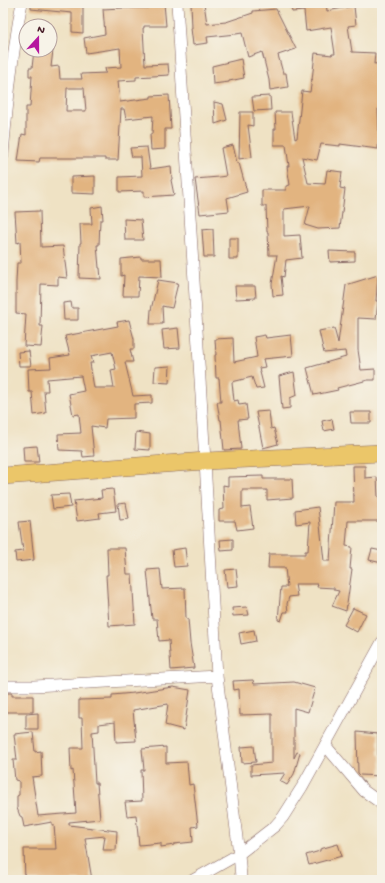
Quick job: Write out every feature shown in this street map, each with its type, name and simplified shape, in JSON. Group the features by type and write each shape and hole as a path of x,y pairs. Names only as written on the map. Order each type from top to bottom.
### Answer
{"highway":[{"path":"3,476 205,461 382,453"}],"street":[{"path":"3,155 12,63 22,3"},
{"path":"177,3 217,676 241,880"},
{"path":"193,880 239,854 275,826 284,817 382,642"},
{"path":"3,686 34,686 217,676"},
{"path":"324,745 364,791 382,805"}],"building":[{"path":"31,3 83,3 83,33 72,32 72,13 31,9"},
{"path":"147,3 164,3 166,26 144,26 143,28 145,65 168,64 169,75 136,77 136,80 118,81 120,102 151,98 151,96 169,95 171,129 165,129 165,149 151,150 150,134 152,134 153,116 126,119 124,109 121,109 118,160 105,160 105,158 40,158 39,162 18,161 22,134 26,135 26,107 30,107 32,76 29,76 29,68 32,68 33,58 52,58 51,67 59,66 60,79 82,79 81,74 106,73 105,68 121,67 120,48 86,53 84,38 105,34 103,9 148,8","holes":["67,88 84,88 86,111 66,111"]},
{"path":"191,3 204,3 207,24 226,22 253,13 253,11 276,9 296,49 278,55 283,73 286,73 288,87 270,90 262,52 248,57 242,33 207,37 208,43 193,45"},
{"path":"290,3 326,3 327,11 354,6 356,25 348,26 352,52 375,53 374,64 382,63 382,109 378,109 378,149 340,144 340,146 321,144 317,160 302,157 308,183 325,184 327,170 342,172 340,188 345,189 340,228 318,229 305,225 310,206 284,209 284,236 300,235 302,258 286,260 284,277 281,276 283,295 273,296 272,284 277,255 269,255 266,206 262,206 262,190 286,190 286,186 290,185 286,145 274,145 274,129 276,129 275,112 291,112 295,139 297,138 302,91 310,92 315,53 335,54 331,27 306,31 304,11 292,12"},
{"path":"241,59 244,78 213,84 212,66"},
{"path":"270,96 271,110 254,111 252,97"},
{"path":"214,102 223,104 227,120 215,124"},
{"path":"240,112 253,112 253,126 248,125 252,157 239,159"},
{"path":"233,145 237,163 239,163 247,192 227,198 229,211 200,214 195,179 226,176 221,148"},
{"path":"147,147 150,169 171,166 171,180 174,195 144,197 144,191 119,192 119,177 142,176 141,157 132,157 130,148"},
{"path":"95,176 95,194 71,193 71,177"},
{"path":"102,206 103,220 100,220 99,245 97,245 101,279 79,278 81,243 80,224 92,224 91,208"},
{"path":"40,211 41,247 63,246 67,278 58,277 58,285 41,284 40,326 43,326 41,347 24,346 26,314 16,313 17,263 21,263 20,242 17,243 15,212"},
{"path":"124,219 141,220 143,240 125,240"},
{"path":"213,229 214,257 204,257 202,230"},
{"path":"229,238 238,238 238,259 229,259"},
{"path":"329,251 355,252 355,261 330,262"},
{"path":"141,257 141,259 161,259 162,277 139,276 138,296 123,296 124,275 121,276 121,259"},
{"path":"378,275 376,319 358,318 358,350 361,370 375,369 375,380 368,380 337,388 338,390 314,395 307,368 346,357 345,351 324,353 319,331 334,328 338,343 346,285"},
{"path":"158,280 178,283 172,308 162,306 163,324 150,324 151,310"},
{"path":"235,286 255,286 256,298 236,299"},
{"path":"71,302 72,308 78,308 78,320 64,320 63,303"},
{"path":"129,320 134,339 134,349 130,349 133,362 125,362 133,396 152,395 152,403 134,404 134,418 106,419 105,428 91,426 94,456 83,457 82,451 59,450 58,434 81,433 79,414 73,415 69,394 84,391 81,376 47,379 48,391 44,391 46,413 34,415 32,392 29,392 28,369 51,368 50,358 70,355 65,336 118,326 117,322","holes":["112,352 116,369 111,370 114,388 94,388 90,363 93,363 91,356"]},
{"path":"178,328 180,348 164,349 162,330"},
{"path":"265,335 266,338 291,335 293,356 263,359 265,367 259,368 264,388 256,389 252,377 232,382 234,401 238,400 239,405 246,404 248,419 238,420 241,449 224,450 221,420 217,402 221,402 219,378 216,378 215,339 233,338 234,362 257,357 254,337"},
{"path":"29,351 31,366 19,366 18,352"},
{"path":"170,366 169,383 154,382 155,367"},
{"path":"294,372 297,395 290,398 290,408 282,409 279,376"},
{"path":"269,411 271,429 274,428 278,444 263,448 256,412"},
{"path":"350,412 371,412 371,423 351,423"},
{"path":"332,419 334,429 324,431 322,421"},
{"path":"136,432 150,434 150,450 135,449"},
{"path":"37,446 39,462 24,462 23,447"},
{"path":"353,466 365,466 365,478 377,477 378,497 382,498 382,521 348,521 346,546 352,547 350,569 352,569 346,611 332,606 339,591 334,590 334,588 317,587 318,584 295,584 297,596 289,597 287,604 288,612 284,612 281,621 278,620 281,587 287,587 285,568 268,568 269,554 305,554 305,551 308,551 310,522 296,524 295,510 318,507 324,561 330,561 334,502 354,502"},
{"path":"263,476 263,479 292,479 293,498 267,500 267,490 242,490 242,508 250,507 253,528 237,530 235,521 219,521 219,510 224,509 223,485 228,486 228,477"},
{"path":"113,489 116,511 99,513 100,518 77,521 74,501 102,498 101,490"},
{"path":"69,494 71,507 53,509 51,495"},
{"path":"126,503 129,519 120,520 118,504"},
{"path":"30,521 34,560 16,562 15,552 23,551 19,522"},
{"path":"233,539 233,550 221,551 220,540"},
{"path":"107,548 125,548 127,574 132,574 135,624 109,626 106,575 108,575"},
{"path":"185,548 187,566 174,567 172,550"},
{"path":"372,549 382,551 382,563 369,560"},
{"path":"160,569 162,589 185,588 186,619 188,619 194,668 171,670 169,640 159,641 157,619 152,619 147,570"},
{"path":"236,569 238,586 227,587 225,570"},
{"path":"247,607 249,615 233,616 232,608"},
{"path":"353,608 366,614 357,632 344,625"},
{"path":"254,630 256,641 241,644 239,633"},
{"path":"253,680 254,684 294,682 315,688 308,712 294,708 294,758 297,752 300,753 294,774 287,785 280,781 285,773 251,775 251,765 272,763 272,714 240,715 239,689 234,690 233,681"},
{"path":"173,687 190,690 184,730 165,725 168,704 133,710 136,741 116,742 115,722 99,724 99,731 92,732 95,783 97,783 100,819 69,822 69,825 117,831 116,850 103,850 105,836 85,838 92,880 25,880 24,849 56,849 54,825 52,825 52,822 24,827 22,817 20,816 17,808 19,781 15,780 13,760 17,760 14,734 33,732 35,752 41,751 42,776 32,777 38,816 76,813 70,748 83,748 82,718 79,718 79,700 112,699 112,695"},
{"path":"3,693 12,693 12,696 33,696 33,712 3,712"},
{"path":"38,713 38,729 26,729 26,714"},
{"path":"357,732 378,734 378,755 380,755 381,776 360,775 358,773"},
{"path":"254,746 256,762 242,763 241,747"},
{"path":"166,747 166,763 187,762 189,785 193,784 198,826 192,827 193,842 161,847 161,843 139,845 136,815 127,816 125,802 142,801 141,770 144,770 142,749"},
{"path":"338,844 342,856 309,865 306,855"}]}
